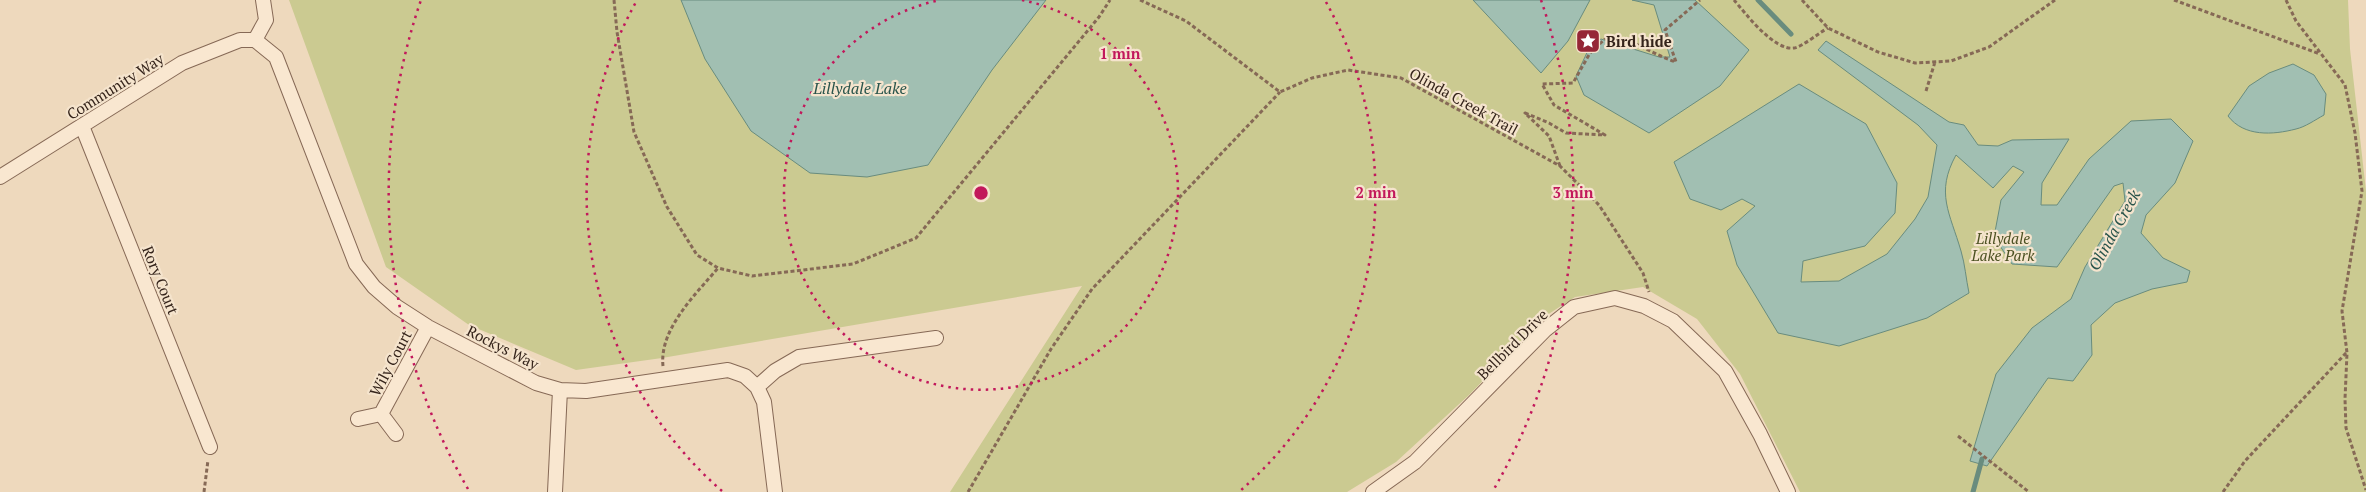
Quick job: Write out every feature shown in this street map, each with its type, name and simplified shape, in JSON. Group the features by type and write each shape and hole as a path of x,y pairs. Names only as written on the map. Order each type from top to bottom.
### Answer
{"street":[{"path":"255,40 266,20 263,0"},
{"name":"Community Way","path":"0,177 182,63 240,40 255,40"},
{"name":"Rockys Way","path":"255,40 276,57 356,264 374,287 397,306 428,327 536,383 560,390 586,391 728,370 745,376 757,387"},
{"name":"Rory Court","path":"82,126 210,447"},
{"name":"Bellbird Drive","path":"1379,491 1415,462 1545,330 1574,307 1614,298 1644,306 1673,321 1725,371 1760,434 1788,492"},
{"name":"Wily Court","path":"381,414 428,327"},
{"path":"775,492 764,402 757,387 775,371 799,357 936,338"},
{"path":"555,492 560,390"},
{"path":"358,419 381,414 396,434"}],"path":[{"path":"614,0 617,32 634,132 667,207 697,255 718,268 752,276 853,264 916,238 1110,0"},
{"path":"968,492 1051,349 1092,288 1280,92 1186,21 1140,0"},
{"path":"1560,166 1549,136 1525,113 1549,123 1566,133 1605,135 1554,105 1542,84 1573,84 1590,53 1607,37 1620,37 1659,57 1676,62 1665,30 1700,0"},
{"path":"1734,0 1763,32 1780,46 1795,48 1828,28"},
{"path":"1802,0 1828,28 1878,52 1915,63 1951,61 1989,47 2055,0"},
{"path":"2174,0 2320,54"},
{"path":"2286,0 2296,21 2345,85 2355,133 2362,191 2342,311 2347,353 2346,428 2366,490"},
{"path":"1926,91 1935,62"},
{"name":"Olinda Creek Trail","path":"1280,92 1312,78 1348,70 1401,78 1560,166 1599,205 1643,273 1647,291"},
{"path":"664,379 662,358 669,335 685,307 718,268"},
{"path":"2223,492 2245,461 2347,353"},
{"path":"1958,436 2029,492"},
{"path":"204,492 210,447"}],"green space":[{"name":"Lillydale Lake Park","path":"289,0 2348,0 2350,49 2366,191 2366,492 1800,492 1740,374 1697,319 1643,287 1575,297 1547,315 1469,395 1396,462 1347,492 950,492 1082,286 662,358 576,370 469,325 386,267"}],"water":[{"name":"Lillydale Lake","path":"681,0 1046,0 992,70 928,165 867,177 810,173 751,131 705,59"},
{"path":"1473,0 1590,0 1568,41 1541,73"},
{"path":"1632,0 1695,0 1749,50 1720,86 1649,133 1584,95 1576,76 1591,44 1601,39 1659,57 1670,57 1654,5"},
{"path":"1826,41 1949,122 1964,125 1978,145 1998,146 2012,140 2069,139 2042,183 2041,205 2057,205 2089,159 2131,121 2171,119 2193,141 2175,183 2146,215 2141,233 2163,258 2190,271 2187,282 2152,289 2115,303 2091,325 2092,355 2073,381 2048,378 1987,466 1970,461 1996,374 2032,328 2071,299 2085,267 2125,201 2123,183 2114,186 2057,267 2012,264 1994,237 2001,200 2024,172 2013,166 1993,188 1956,155 1946,181 1946,203 1962,256 1969,293 1927,318 1839,346 1778,333 1737,265 1727,231 1755,206 1742,199 1721,210 1690,199 1674,162 1799,84 1866,124 1897,183 1895,213 1865,246 1803,261 1801,282 1839,281 1887,254 1915,219 1928,197 1937,145 1918,125 1818,50"},
{"path":"2293,64 2314,75 2326,94 2324,115 2299,128 2269,133 2259,133 2242,128 2228,116 2249,86 2269,73"}],"waterway":[{"name":"Olinda Creek","path":"1758,0 1791,34"},
{"name":"Olinda Creek","path":"1973,492 1982,459"}],"place":[{"name":"Bird hide","path":"1588,41"}]}
